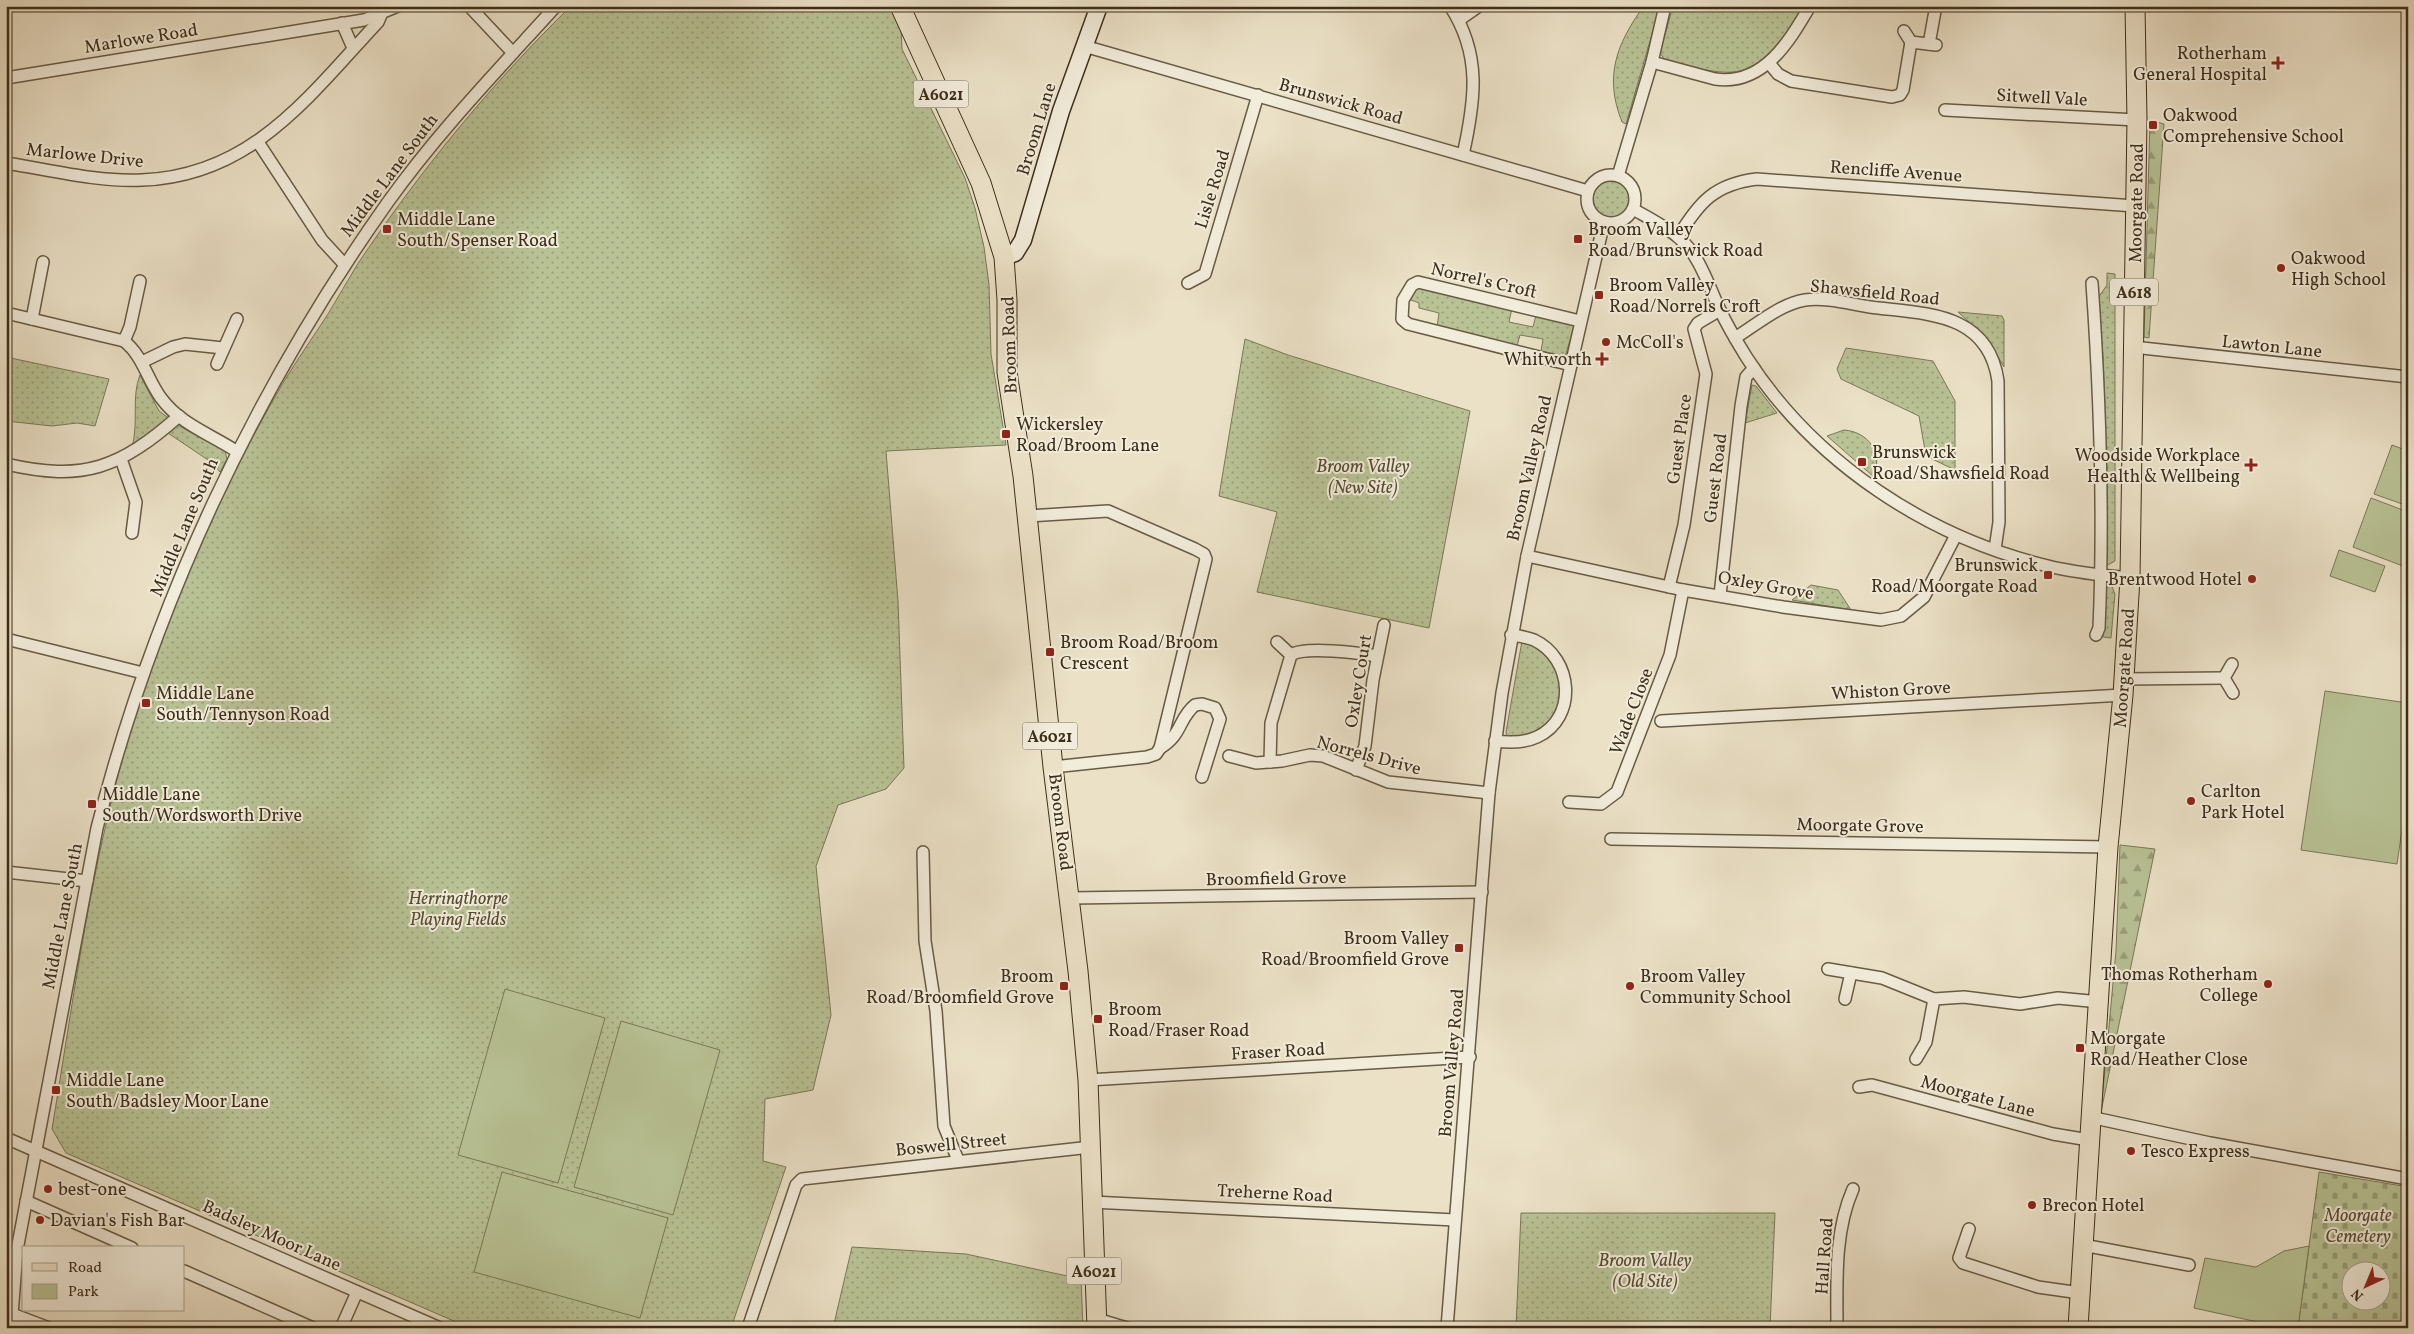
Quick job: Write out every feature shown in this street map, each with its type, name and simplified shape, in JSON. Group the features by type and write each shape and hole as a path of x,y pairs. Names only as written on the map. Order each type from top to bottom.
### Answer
{"main road":[{"name":"A6021","path":"900,6 981,183 1004,258"},
{"name":"Broom Lane","path":"1004,258 1015,253 1023,240 1061,111 1099,6"},
{"name":"Moorgate Road","path":"2078,1328 2090,1117 2100,1002 2108,847 2123,687 2130,578 2132,347 2137,120 2135,6"},
{"name":"Broom Road","path":"1004,258 1007,300 1007,372 1028,516 1053,767 1070,898 1088,1080 1097,1323"}],"street":[{"name":"Marlowe Road","path":"6,78 342,23 381,15 398,6"},
{"path":"469,6 513,53"},
{"name":"Middle Lane South","path":"11,1328 10,1290 16,1250 37,1151 86,881 112,769 143,674 172,600 236,451 325,296 345,265 389,201 451,121 556,6"},
{"path":"1450,6 1459,20 1468,44 1474,84 1472,113 1463,155"},
{"path":"1459,20 1479,6"},
{"path":"1618,176 1652,62 1666,6"},
{"path":"1652,62 1724,80 1745,76 1769,63 1791,39 1810,6"},
{"path":"1911,42 1932,44 1935,11"},
{"name":"Marlowe Drive","path":"6,163 103,178 142,180 163,179 214,166 258,142 302,103 378,22 381,15"},
{"path":"342,23 353,48"},
{"path":"1769,63 1778,74 1791,81 1892,97 1900,95 1903,90 1911,42 1904,31"},
{"name":"Brunswick Road","path":"1084,46 1588,191"},
{"name":"Lisle Road","path":"1188,283 1205,274 1258,96"},
{"name":"Sitwell Vale","path":"1945,110 2137,120"},
{"path":"258,142 322,240 345,265"},
{"path":"1611,175 1618,176 1631,186 1634,193 1632,209 1624,220 1610,223 1596,219 1588,207 1588,191 1597,180 1611,175"},
{"name":"Rencliffe Avenue","path":"1678,237 1697,207 1708,197 1730,184 1757,179 2136,206"},
{"path":"1632,209 1678,237 1697,260 1720,310 1754,368 1809,434 1851,471 1894,502 1956,535 2050,567 2130,578"},
{"name":"Broom Valley Road","path":"1447,1328 1470,1057 1489,793 1495,741 1511,635 1527,556 1604,222"},
{"path":"32,319 43,262"},
{"path":"124,341 130,328 140,280"},
{"name":"Norrel's Croft","path":"1571,365 1408,324 1402,319 1403,300 1412,285 1418,282 1580,321"},
{"name":"Moorgate Road","path":"2092,283 2098,374 2101,575 2099,628 2096,635"},
{"name":"Shawsfield Road","path":"1736,338 1794,304 1818,300 1945,317 1970,330 1990,354 1996,368 1998,381 1999,522 1995,549"},
{"name":"Guest Place","path":"1669,587 1684,526 1706,374 1694,329 1698,322 1720,310"},
{"path":"6,313 124,341 136,351 161,398 179,416 198,430 236,451"},
{"path":"217,364 237,319"},
{"path":"142,362 173,347 185,344 223,348"},
{"name":"Lawton Lane","path":"2132,347 2408,377"},
{"name":"Guest Road","path":"1720,595 1741,406 1746,377 1754,368"},
{"path":"6,464 46,472 67,473 90,470 120,459 150,441 179,416"},
{"path":"120,459 136,502 132,533"},
{"path":"1028,516 1108,511 1204,554 1205,568 1160,748 1156,754 1147,757 1053,767"},
{"name":"Oxley Grove","path":"1527,556 1683,590 1868,619 1892,619 1909,612 1924,598 1956,535"},
{"name":"Wade Close","path":"1569,802 1602,804 1619,788 1670,655 1677,628 1683,590"},
{"name":"Oxley Court","path":"1356,770 1365,746 1377,656 1384,625"},
{"path":"1495,741 1521,742 1538,736 1555,723 1564,707 1563,671 1554,657 1534,640 1511,635"},
{"path":"6,639 143,674"},
{"path":"1276,642 1291,655"},
{"path":"1270,762 1271,723 1291,655 1300,650 1340,650 1377,656"},
{"path":"2232,664 2224,678 2233,693"},
{"name":"Whiston Grove","path":"1661,721 2224,678"},
{"path":"1160,748 1173,741 1185,716 1195,705 1215,708 1220,719 1202,777"},
{"name":"Norrels Drive","path":"1229,756 1246,762 1270,762 1310,755 1323,756 1356,770 1402,785 1489,793"},
{"name":"Moorgate Grove","path":"1611,839 2108,847"},
{"path":"923,852 925,940 936,1011 944,1126 958,1160"},
{"path":"6,872 86,881"},
{"name":"Broomfield Grove","path":"1070,898 1482,892"},
{"path":"1828,969 1882,978 1934,999 1964,997 2020,1004 2058,998 2100,1002"},
{"path":"1845,999 1851,973"},
{"path":"1916,1059 1928,1034 1934,999"},
{"name":"Fraser Road","path":"1088,1080 1470,1057"},
{"name":"Moorgate Lane","path":"1859,1087 1872,1085 2053,1134 2089,1140"},
{"path":"2090,1117 2217,1145 2408,1180"},
{"name":"Badsley Moor Lane","path":"6,1138 440,1328"},
{"name":"Boswell Street","path":"748,1328 796,1185 802,1179 814,1176 958,1160 1091,1147"},
{"name":"Hall Road","path":"1837,1328 1840,1233 1853,1189"},
{"path":"26,1201 127,1246"},
{"name":"Treherne Road","path":"1092,1202 1456,1220"},
{"path":"1969,1229 1959,1258 1963,1263 2038,1287 2080,1294"},
{"path":"2083,1244 2189,1265"},
{"path":"185,1271 313,1328"},
{"path":"341,1328 357,1292"},
{"path":"12,1314 49,1328"},
{"path":"1097,1323 1128,1328"}],"green space":[{"name":"Herringthorpe Playing Fields","path":"571,6 890,6 901,28 902,49 965,178 975,208 984,247 989,285 991,354 1006,445 886,451 898,601 904,768 886,789 838,805 816,866 831,1015 813,1090 765,1099 763,1161 786,1167 731,1328 470,1328 66,1153 52,1129 90,902 120,768 151,668 169,619 210,522 257,428 283,383 381,230 405,196 484,98"},
{"path":"1673,6 1803,6 1774,49 1761,61 1748,69 1732,72 1714,71 1665,60 1660,53"},
{"path":"1643,7 1659,10 1626,124 1622,122 1614,90 1616,62 1626,35"},
{"path":"2150,120 2164,124 2149,338 2144,337"},
{"path":"1611,180 1624,186 1630,199 1624,212 1611,218 1598,212 1592,199 1598,186"},
{"path":"2107,273 2115,274 2115,561 2106,566 2105,412 2098,304 2100,295 2107,285"},
{"path":"1423,287 1512,308 1509,322 1533,327 1536,315 1572,323 1574,326 1566,354 1563,356 1541,351 1543,339 1520,335 1517,346 1437,327 1439,313 1419,308 1419,303 1411,300 1414,292"},
{"path":"1958,312 2002,316 2004,320 2004,367 1987,338"},
{"name":"Broom Valley (New Site)","path":"1245,339 1288,355 1470,411 1429,628 1257,592 1277,512 1219,496"},
{"path":"1846,348 1933,361 1955,401 1955,470 1926,456 1919,416 1841,379 1837,369"},
{"path":"6,357 109,379 95,426 77,423 52,426 6,421"},
{"path":"140,375 159,411 181,427 225,451 227,459 220,472 211,462 159,427 132,447 135,429 137,383"},
{"path":"1752,385 1756,386 1777,413 1745,423"},
{"path":"1844,430 1860,435 1872,445 1877,460 1874,477 1827,436"},
{"path":"2392,445 2408,451 2408,506 2374,494"},
{"path":"2371,498 2408,512 2408,568 2353,547"},
{"path":"2339,550 2385,566 2375,592 2330,576"},
{"path":"2111,584 2115,594 2111,638 2103,637 2105,585"},
{"path":"1811,585 1838,590 1851,610 1792,600"},
{"path":"1522,641 1540,652 1553,666 1559,682 1560,699 1555,714 1545,727 1529,736 1507,738 1506,732"},
{"path":"2325,691 2408,703 2408,789 2397,864 2301,850"},
{"path":"2120,845 2155,849 2101,1112 2116,951"},
{"path":"505,989 605,1018 558,1183 458,1155"},
{"path":"621,1021 720,1050 673,1215 574,1187"},
{"path":"502,1172 668,1218 640,1318 474,1272"},
{"name":"Moorgate Cemetery","path":"2319,1172 2408,1187 2408,1328 2298,1328"},
{"name":"Broom Valley (Old Site)","path":"1521,1213 1775,1213 1770,1328 1516,1328"},
{"path":"2309,1246 2298,1328 2285,1328 2194,1308 2205,1258 2256,1267 2284,1251"},
{"path":"852,1247 966,1254 1081,1279 1083,1328 833,1328"}],"place":[{"name":"Rotherham General Hospital","path":"2278,63"},
{"name":"Oakwood Comprehensive School","path":"2153,125"},
{"name":"Middle Lane South/Spenser Road","path":"387,229"},
{"name":"Broom Valley Road/Brunswick Road","path":"1578,239"},
{"name":"Oakwood High School","path":"2281,268"},
{"name":"Broom Valley Road/Norrels Croft","path":"1599,295"},
{"name":"McColl's","path":"1606,342"},
{"name":"Whitworth","path":"1602,359"},
{"name":"Wickersley Road/Broom Lane","path":"1006,434"},
{"name":"Brunswick Road/Shawsfield Road","path":"1862,462"},
{"name":"Woodside Workplace Health & Wellbeing","path":"2251,465"},
{"name":"Brunswick Road/Moorgate Road","path":"2048,575"},
{"name":"Brentwood Hotel","path":"2252,579"},
{"name":"Broom Road/Broom Crescent","path":"1050,652"},
{"name":"Middle Lane South/Tennyson Road","path":"146,703"},
{"name":"Carlton Park Hotel","path":"2191,801"},
{"name":"Middle Lane South/Wordsworth Drive","path":"92,804"},
{"name":"Broom Valley Road/Broomfield Grove","path":"1459,948"},
{"name":"Thomas Rotherham College","path":"2268,984"},
{"name":"Broom Road/Broomfield Grove","path":"1064,986"},
{"name":"Broom Valley Community School","path":"1630,986"},
{"name":"Broom Road/Fraser Road","path":"1098,1019"},
{"name":"Moorgate Road/Heather Close","path":"2080,1048"},
{"name":"Middle Lane South/Badsley Moor Lane","path":"56,1090"},
{"name":"Tesco Express","path":"2131,1151"},
{"name":"best-one","path":"48,1189"},
{"name":"Brecon Hotel","path":"2032,1205"},
{"name":"Davian's Fish Bar","path":"40,1220"}]}
